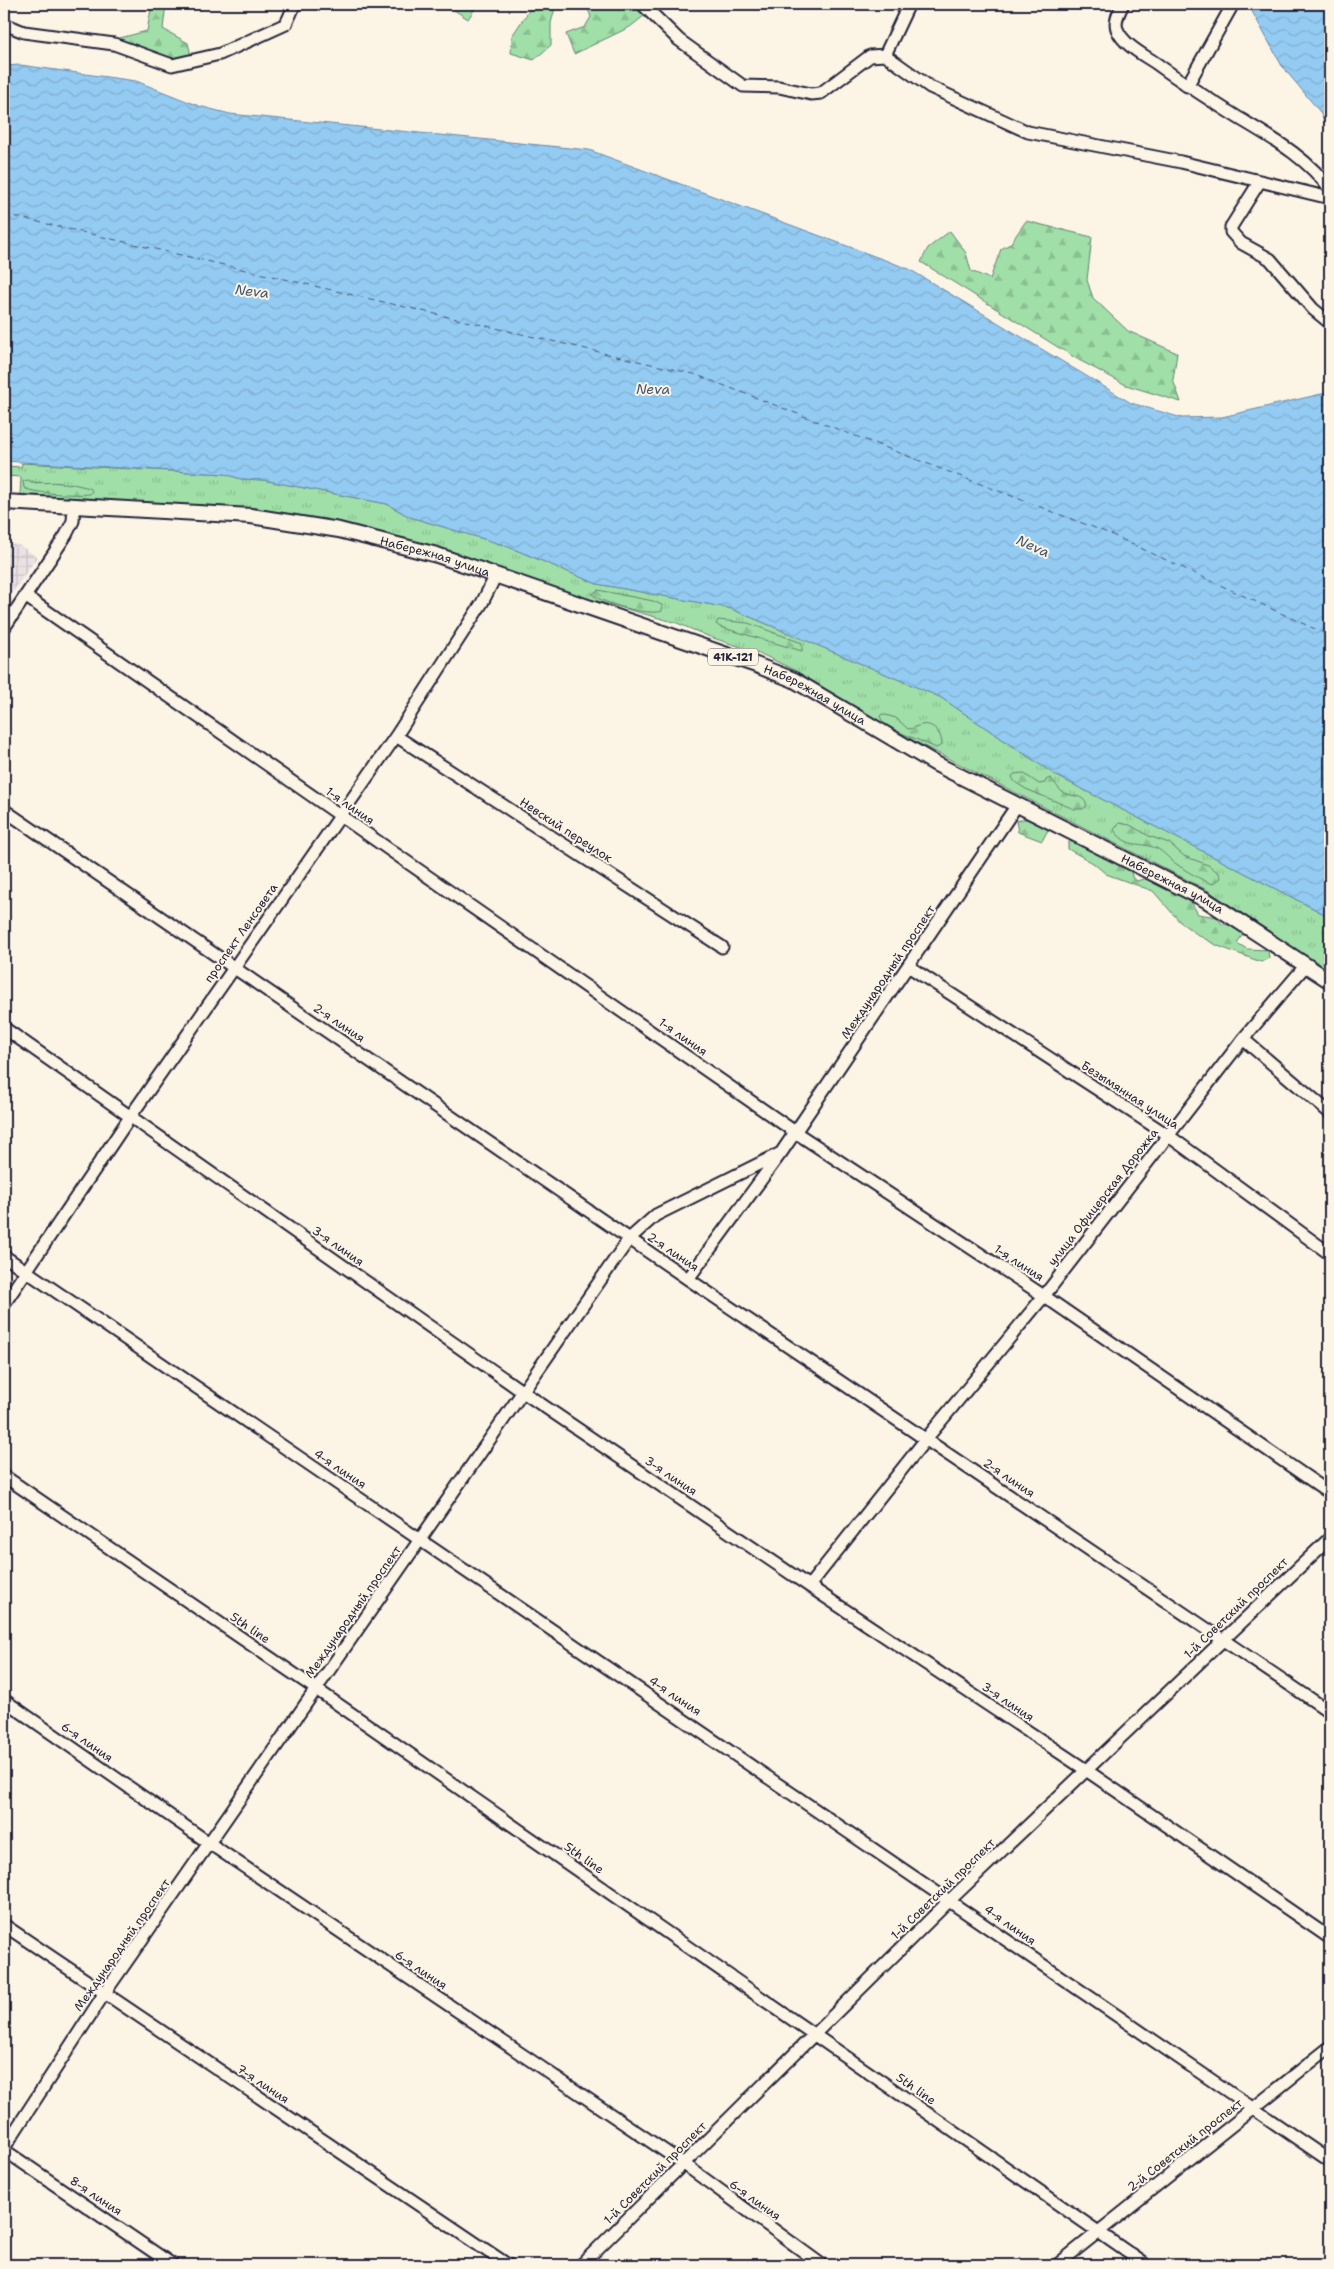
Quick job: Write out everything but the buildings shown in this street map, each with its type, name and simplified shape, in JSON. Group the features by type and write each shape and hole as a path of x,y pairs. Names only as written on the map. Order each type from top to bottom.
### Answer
{"main road":[{"name":"41К-121","path":"4,502 74,506"},
{"name":"Набережная улица","path":"74,506 213,513 294,521 384,540 437,554 794,680 891,739 1206,900 1330,982"}],"street":[{"path":"4,24 24,32 114,44 172,65 220,54 286,24 295,4"},
{"path":"642,4 679,40 743,86 779,87 811,94 821,93 870,56 885,55 930,87 1028,132 1181,162 1330,198"},
{"path":"885,55 909,4"},
{"path":"1122,4 1116,28 1121,36 1134,48 1188,86 1276,141 1310,167 1330,190"},
{"path":"1188,86 1233,4"},
{"path":"1260,181 1231,227 1231,232 1241,243 1270,259 1313,309 1330,323"},
{"path":"4,628 66,535 73,520 74,506"},
{"name":"проспект Ленсовета","path":"4,1304 130,1117 396,736 482,603 496,575"},
{"name":"1-я линия","path":"25,596 795,1132 1044,1296 1330,1493"},
{"name":"Невский переулок","path":"396,736 722,947"},
{"name":"Международный проспект","path":"688,1280 781,1153 1017,805"},
{"name":"2-я линия","path":"4,810 688,1280 1330,1712"},
{"name":"улица Офицерская Дорожка","path":"809,1586 926,1439 1044,1296 1243,1039 1306,965"},
{"name":"Безымянная улица","path":"908,966 1168,1136 1330,1254"},
{"name":"3-я линия","path":"4,1028 523,1392 809,1586 1086,1770 1330,1938"},
{"path":"1243,1039 1330,1113"},
{"name":"Международный проспект","path":"4,2149 104,1994 629,1239 656,1215 781,1153"},
{"name":"4-я линия","path":"4,1256 1330,2161"},
{"name":"5th line","path":"4,1476 316,1689 1146,2265"},
{"name":"1-й Советский проспект","path":"581,2265 950,1900 1330,1538"},
{"name":"6-я линия","path":"4,1700 209,1843 684,2164 822,2265"},
{"name":"7-я линия","path":"4,1925 508,2265"},
{"name":"2-й Советский проспект","path":"1057,2265 1330,2047"},
{"name":"8-я линия","path":"4,2149 172,2265"}],"shaded area":[{"path":"4,542 21,546 37,557 4,605"}],"green space":[{"path":"152,4 166,4 163,29 188,43 191,55 169,59 116,39 147,31"},
{"path":"451,4 478,4 468,19 451,8"},
{"path":"529,4 556,4 551,23 551,45 534,60 511,53 512,36 530,9"},
{"path":"586,4 635,4 644,16 630,27 574,54 566,34 585,27 591,17"},
{"path":"1026,221 1092,237 1087,280 1093,298 1128,331 1177,353 1173,380 1181,402 1126,385 1077,359 921,262 928,248 950,231 966,253 971,271 990,279 1001,249 1010,244"},
{"path":"22,463 225,474 241,479 263,480 387,504 410,517 504,545 597,584 729,608 940,697 1057,776 1330,917 1330,973 1209,891 900,734 796,671 759,653 710,637 677,623 583,597 439,548 341,522 252,508 20,495 21,477 4,476 4,466 21,467"},
{"path":"28,480 32,482 73,484 90,488 92,491 90,494 37,492 24,488 23,481"},
{"path":"598,590 653,601 662,605 662,611 647,612 605,602 592,594"},
{"path":"718,620 748,623 802,643 802,651 720,627 716,624"},
{"path":"882,714 896,718 908,729 921,725 930,725 939,733 942,745 936,748 884,725 880,716"},
{"path":"1023,773 1039,784 1045,783 1050,778 1064,793 1080,797 1087,805 1083,809 1074,809 1026,789 1015,782 1012,777 1014,774"},
{"path":"1024,819 1038,822 1046,827 1048,830 1042,841 1018,832 1016,821"},
{"path":"1119,823 1130,825 1149,836 1169,843 1184,856 1208,865 1219,873 1221,878 1213,884 1184,869 1156,848 1133,844 1124,840 1114,830"},
{"path":"1071,841 1115,861 1120,867 1131,870 1132,877 1137,881 1146,878 1190,900 1198,914 1217,917 1222,924 1234,927 1241,932 1243,934 1237,943 1247,949 1268,950 1269,958 1261,962 1218,946 1198,935 1180,922 1153,891 1106,874 1093,863 1068,849 1068,843"}],"water":[{"path":"1248,4 1330,4 1330,70 1326,96 1330,100 1330,136 1320,112 1282,66"},
{"name":"Neva","path":"20,65 136,81 199,106 230,114 589,150 909,269 1131,403 1182,418 1222,417 1330,392 1330,917 1057,776 940,697 729,608 597,584 504,545 410,517 387,504 263,480 241,479 225,474 4,461 4,66"}],"ferry route":[{"path":"4,214 694,374 1108,533 1330,636"}]}
